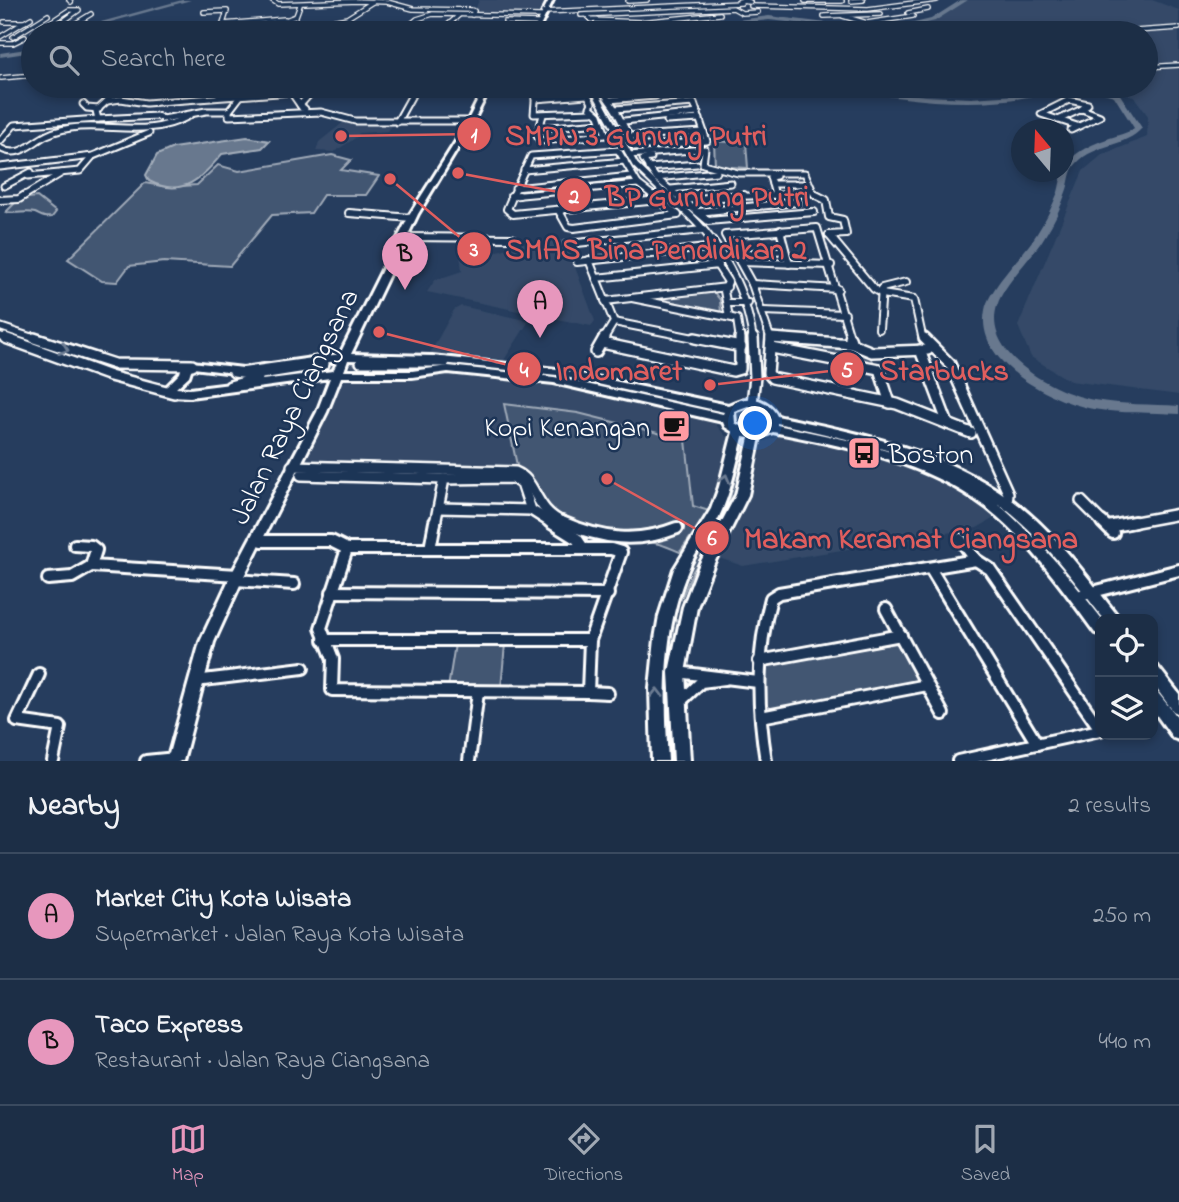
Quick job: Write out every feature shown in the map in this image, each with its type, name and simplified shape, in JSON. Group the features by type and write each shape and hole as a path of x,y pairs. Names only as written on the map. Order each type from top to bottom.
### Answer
{"street":[{"path":"264,4 273,0 278,4 300,5 374,1 413,9 471,10 474,11 472,15"},
{"path":"539,21 551,0"},
{"path":"631,1 647,0"},
{"path":"851,0 879,21 914,16 880,0"},
{"path":"851,0 893,5 906,2 904,0"},
{"path":"920,0 925,3"},
{"path":"417,21 427,15 543,12 661,3 714,1 862,9 934,0"},
{"path":"335,21 355,14 374,1"},
{"path":"805,2 828,8 849,21"},
{"path":"567,16 725,9 758,12 747,3 661,3"},
{"path":"661,3 668,21 728,13 725,9"},
{"path":"596,4 610,4"},
{"path":"790,4 841,4"},
{"path":"816,15 841,4"},
{"path":"263,21 296,16 300,5"},
{"path":"700,5 714,15"},
{"path":"883,14 893,5"},
{"path":"893,5 902,18"},
{"path":"620,6 630,21"},
{"path":"908,13 928,9"},
{"path":"53,21 70,10 79,10 64,21"},
{"path":"694,10 699,17"},
{"path":"227,11 223,21 203,16 203,14 227,11"},
{"path":"678,11 685,20"},
{"path":"765,12 803,14"},
{"path":"79,21 91,13"},
{"path":"645,13 649,21"},
{"path":"607,14 611,21"},
{"path":"844,16 883,14 891,19"},
{"path":"38,21 48,15"},
{"path":"454,21 459,15"},
{"path":"587,15 592,20 599,21"},
{"path":"857,15 865,21"},
{"path":"26,21 31,18"},
{"path":"4,22 21,22"},
{"path":"0,39 21,25"},
{"path":"1158,29 1179,28"},
{"path":"13,37 21,32"},
{"path":"0,39 21,37"},
{"path":"0,39 13,43 21,40"},
{"path":"1158,66 1179,65"},
{"path":"1,78 21,76"},
{"path":"98,119 96,111 109,98"},
{"path":"206,111 216,99 221,98"},
{"path":"296,98 302,108 310,112"},
{"path":"302,108 300,105 306,98"},
{"path":"397,122 410,98"},
{"name":"Jalan Raya Ciangsana","path":"176,760 207,642 237,578 296,471 345,357 412,218 482,98"},
{"path":"543,115 537,136 542,141 607,134 598,115 591,109 536,115 535,99 552,98"},
{"path":"588,98 592,103 591,109"},
{"path":"559,211 568,228 678,215 634,180 613,123 599,98"},
{"path":"614,109 694,103 705,142 638,147 625,123 614,109 609,100 632,98"},
{"path":"657,98 663,105"},
{"path":"107,101 121,99 146,103 237,100"},
{"path":"229,111 237,100"},
{"path":"1055,119 1041,114 1069,100 1088,104 1060,119"},
{"path":"83,104 88,108 99,109"},
{"path":"535,111 605,108"},
{"path":"1074,128 1100,116 1082,109"},
{"path":"0,141 14,125 157,116 163,119 206,111 229,111"},
{"path":"229,111 231,117 310,112 328,113 355,121 471,121"},
{"path":"0,167 93,156 114,150 152,131 177,125 191,114"},
{"path":"613,123 699,116"},
{"path":"539,128 602,123"},
{"path":"0,148 6,152 28,150 38,140 68,131 152,131"},
{"path":"630,136 704,132"},
{"path":"524,170 705,149 703,164 723,171 806,174 814,194 826,200 829,217 843,220 846,234 829,236 882,294 914,299 922,336 950,364 1008,493 1007,504"},
{"path":"660,200 513,214 507,209 531,156 618,150 703,230 731,267 748,303 755,342 752,402"},
{"path":"699,154 643,159 656,178 709,222 814,212"},
{"path":"4,187 28,176 80,171 93,156"},
{"path":"28,176 37,164"},
{"path":"648,168 696,164"},
{"path":"656,178 717,172"},
{"path":"0,200 19,199 62,173"},
{"path":"511,196 646,178"},
{"path":"515,188 634,180"},
{"path":"661,191 731,183"},
{"path":"684,200 760,194 775,195 810,194 808,184 772,184 775,195"},
{"path":"760,194 773,216"},
{"path":"698,212 798,202"},
{"path":"349,213 412,218"},
{"path":"852,344 831,265 817,228 725,235 763,311 772,343 768,373 772,378 890,403 971,433"},
{"path":"567,244 703,230"},
{"path":"780,230 789,264"},
{"path":"403,237 512,238"},
{"path":"577,262 702,248 709,250 719,265 727,287 724,291 729,317"},
{"path":"738,258 786,250"},
{"path":"738,258 789,264 831,265"},
{"path":"589,260 614,321"},
{"path":"596,278 719,265"},
{"path":"879,329 885,285 906,282"},
{"path":"752,285 838,289"},
{"path":"605,301 727,287"},
{"path":"602,343 733,371 740,369 739,321 632,298"},
{"path":"727,303 748,303"},
{"path":"763,311 845,314"},
{"path":"597,352 614,321"},
{"path":"614,321 741,347"},
{"path":"0,327 114,363 256,370 324,367 338,374 360,365 452,365 567,383 728,414 739,431 755,435"},
{"path":"0,336 110,376 168,390 211,392 324,367 345,357 360,365 412,374 452,365"},
{"path":"755,342 852,344 872,352 924,350 948,424"},
{"path":"772,343 879,369"},
{"path":"872,352 890,403"},
{"path":"168,390 185,374 186,365"},
{"path":"728,414 740,403 752,402 768,409 773,424"},
{"path":"773,424 877,452 955,482 990,504 1022,533 1077,596 1095,621"},
{"path":"682,761 677,672 690,607 707,562 738,505 755,435 773,424 905,450 961,475 1007,504 1052,546 1108,614"},
{"path":"660,761 657,674 671,601 681,570 713,518 721,498 739,431"},
{"path":"296,471 518,480 531,510"},
{"path":"296,471 515,472 527,480 539,505 548,515 597,536 646,539 677,528"},
{"path":"430,549 444,478"},
{"path":"1081,501 1110,530 1179,514"},
{"path":"439,508 531,510 577,539 584,549"},
{"path":"960,538 976,560 990,569 1095,723"},
{"path":"262,541 331,541 347,549 584,549 621,552 590,640 588,692"},
{"path":"75,545 91,546 96,550 91,566"},
{"path":"347,549 321,628 332,659 332,690 608,693"},
{"path":"765,761 758,682 762,626 771,598 775,595 976,560"},
{"path":"48,579 72,577 91,566 294,584"},
{"path":"930,568 1037,744"},
{"path":"1077,596 1179,569"},
{"path":"332,592 608,594"},
{"path":"671,601 690,607"},
{"path":"886,609 943,714"},
{"path":"759,662 901,635"},
{"path":"324,640 590,640"},
{"path":"195,681 303,668"},
{"path":"677,672 705,671 728,678 758,682"},
{"path":"39,674 17,721 60,727 53,761"},
{"path":"1157,677 1179,706"},
{"path":"677,705 701,681 728,678"},
{"path":"761,717 927,685"},
{"path":"469,761 478,692"},
{"path":"1158,705 1179,732"},
{"path":"958,761 1095,731"},
{"path":"146,761 176,760"}],"shaded area":[{"path":"479,0 546,0 537,15 473,15"},
{"path":"965,0 1152,0 1179,10 1179,395 1070,381 1031,357 1018,326 1083,171 1102,155 1147,137 1148,116 1135,98 1158,98 1158,21 929,21"},
{"path":"345,121 394,123 387,131 358,133 360,135 334,152 316,151 319,142"},
{"path":"247,137 269,141 262,148 222,154 200,177 182,186 161,186 149,181 146,175 157,155 173,148"},
{"path":"714,141 746,143 748,168 715,166"},
{"path":"332,155 351,160 341,170 379,176 366,195 323,195 311,213 272,215 230,266 164,262 129,266 117,282 102,281 68,259 145,183 167,187 197,185 218,165 239,171"},
{"path":"37,197 56,212 52,217 32,212 6,212 19,199"},
{"path":"538,240 565,240 595,321 591,326 427,292 435,280 462,271 460,255 498,251 508,248 509,242 538,244"},
{"path":"713,291 720,300 721,313 654,300 657,297"},
{"path":"461,306 529,321 504,360 429,355 454,310"},
{"path":"781,343 844,344 866,353 873,361 871,364 777,346"},
{"path":"454,363 557,375 716,410 713,412 556,379 428,365"},
{"path":"448,373 534,381 597,392 711,419 730,441 718,492 709,511 693,506 686,440 578,413 504,404 518,468 300,464 334,393 347,378 353,375"},
{"path":"504,404 578,413 686,440 693,506 709,511 680,552 654,543 585,538 562,529 541,510 530,488 519,475"},
{"path":"751,407 765,417 760,426 748,428 740,425 734,418 738,409"},
{"path":"781,435 866,453 904,465 968,496 996,517 977,528 743,566 716,557 742,513 759,443"},
{"path":"745,441 724,521 693,571 681,599 678,595 687,569 718,519 741,442"},
{"path":"676,620 680,623 675,761 667,761 666,665 671,630"},
{"path":"895,643 901,646 917,678 914,683 774,710 764,704 763,669 768,664"},
{"path":"455,644 505,644 501,688 448,688"}],"waterway":[{"path":"108,21 188,0"},
{"path":"929,21 965,0"},
{"path":"743,21 769,18 794,21"},
{"path":"0,55 21,52"},
{"path":"933,98 1004,98"},
{"path":"1119,98 1138,128 1133,133 1091,149 1071,164 1050,219 1040,237 999,292 991,307 989,324 994,340 1004,355 1018,369 1052,390 1083,402 1107,406 1179,410"}],"tunnel":[{"path":"324,364 361,362"}],"place":[{"name":"SMPN 3 Gunung Putri","path":"341,136"},
{"name":"BP Gunung Putri","path":"458,173"},
{"name":"SMAS Bina Pendidikan 2","path":"390,179"},
{"name":"Taco Express","path":"405,290"},
{"name":"Indomaret","path":"379,332"},
{"name":"Market City Kota Wisata","path":"540,338"},
{"name":"Starbucks","path":"710,385"},
{"name":"Kopi Kenangan","path":"674,426"},
{"name":"Boston","path":"864,453"},
{"name":"Makam Keramat Ciangsana","path":"607,479"}]}
